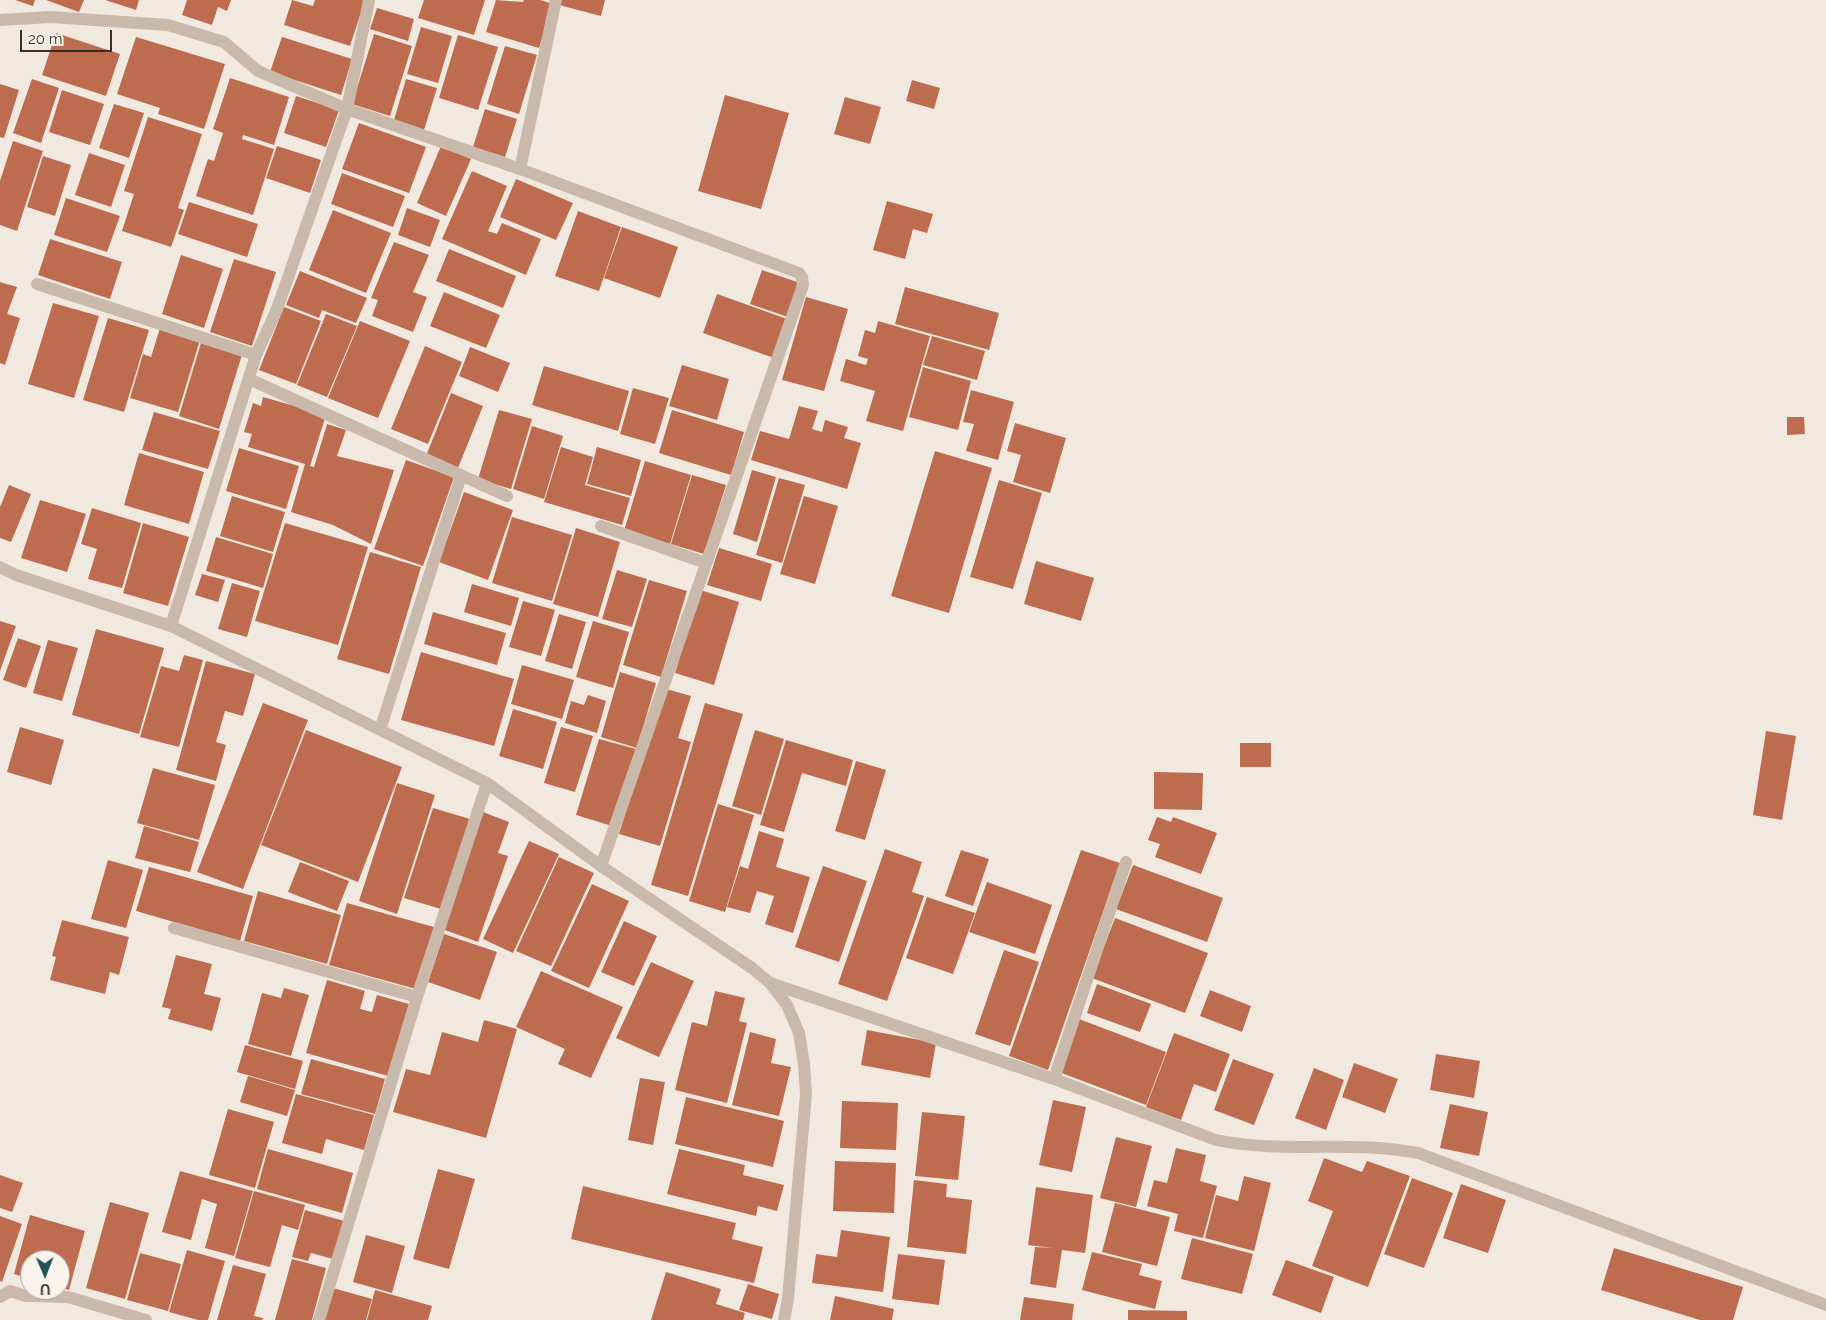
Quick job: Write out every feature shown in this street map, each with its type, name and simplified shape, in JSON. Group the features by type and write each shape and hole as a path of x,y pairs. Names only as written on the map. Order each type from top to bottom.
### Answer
{"street":[{"path":"170,626 256,355 277,309 347,109 369,0"},
{"path":"520,169 556,0"},
{"path":"0,20 50,17 168,25 224,42 258,71 347,109 520,169 799,273 802,277 804,285 601,866"},
{"path":"37,284 256,355"},
{"path":"249,379 506,496"},
{"path":"380,730 461,476"},
{"path":"601,526 706,563"},
{"path":"0,567 16,575 170,626 487,783 601,866 752,968 770,983 787,1005 799,1033 806,1094 788,1299 784,1320"},
{"path":"319,1320 417,997 487,783"},
{"path":"1054,1079 1126,862"},
{"path":"174,928 417,997"},
{"path":"770,983 1054,1079 1216,1140 1234,1144 1274,1148 1390,1148 1418,1153 1826,1305"},
{"path":"0,1297 10,1290 26,1296 68,1297 146,1320"}],"building":[{"path":"15,0 35,0 33,6"},
{"path":"46,0 84,0 79,12"},
{"path":"105,0 139,0 136,10"},
{"path":"187,0 231,0 227,11 218,7 212,25 182,15"},
{"path":"292,0 313,6 315,0 365,0 350,46 284,25"},
{"path":"424,0 485,0 474,35 418,18"},
{"path":"496,0 523,2 524,0 540,0 553,4 539,48 486,32"},
{"path":"560,0 605,0 601,16 559,5"},
{"path":"377,8 414,19 408,41 370,29"},
{"path":"421,27 452,36 438,83 407,74"},
{"path":"56,33 120,54 106,96 42,75"},
{"path":"374,34 412,46 390,116 352,104"},
{"path":"458,35 498,47 478,110 439,98"},
{"path":"136,37 225,64 204,129 158,114 160,108 117,94"},
{"path":"282,37 352,59 341,95 270,72"},
{"path":"505,46 537,55 519,114 487,104"},
{"path":"230,78 289,97 274,145 243,135 242,139 274,149 253,215 196,196 208,159 214,161 223,133 213,129"},
{"path":"32,79 59,88 41,143 13,133"},
{"path":"406,79 437,88 424,130 394,120"},
{"path":"912,80 940,88 934,109 906,101"},
{"path":"0,84 19,90 4,138 0,137"},
{"path":"62,90 104,104 90,145 49,132"},
{"path":"725,95 789,113 761,209 698,191"},
{"path":"296,96 339,110 326,147 284,133"},
{"path":"845,97 881,107 870,144 834,134"},
{"path":"114,104 144,113 129,158 99,148"},
{"path":"485,109 517,119 505,157 473,147"},
{"path":"148,117 202,134 178,208 184,210 171,247 122,231 134,194 124,191"},
{"path":"359,123 426,147 409,193 342,169"},
{"path":"13,141 43,151 17,231 0,225 0,181"},
{"path":"277,146 321,160 310,193 266,178"},
{"path":"441,146 471,159 446,216 417,203"},
{"path":"89,153 125,165 111,207 75,195"},
{"path":"43,156 71,165 55,216 27,207"},
{"path":"472,171 507,186 488,231 497,234 502,223 541,239 526,275 442,239"},
{"path":"342,173 405,196 393,227 331,204"},
{"path":"516,179 573,203 556,240 500,217"},
{"path":"66,198 120,216 107,252 54,235"},
{"path":"887,201 933,214 927,233 913,229 905,259 873,250"},
{"path":"189,202 258,224 247,257 178,234"},
{"path":"407,208 440,220 430,247 398,235"},
{"path":"333,210 391,233 366,293 309,270"},
{"path":"578,211 621,227 599,291 555,276"},
{"path":"622,227 678,247 660,298 604,278"},
{"path":"50,239 122,262 110,299 38,275"},
{"path":"394,242 429,255 413,292 427,297 413,332 372,316 378,300 371,298"},
{"path":"449,249 516,276 503,308 436,281"},
{"path":"181,255 223,269 204,328 162,314"},
{"path":"234,259 276,272 252,346 210,332"},
{"path":"762,270 800,283 788,317 750,304"},
{"path":"300,271 367,298 356,323 322,310 319,318 286,305"},
{"path":"0,282 17,287 7,314 20,318 5,365 0,363"},
{"path":"905,287 999,313 989,350 895,324"},
{"path":"444,292 500,315 486,348 430,326"},
{"path":"717,294 787,319 774,358 703,333"},
{"path":"806,297 848,309 824,391 782,380"},
{"path":"53,303 99,316 74,398 28,384"},
{"path":"284,307 321,321 296,384 259,370"},
{"path":"326,314 357,326 327,397 297,385"},
{"path":"108,318 149,330 124,412 83,400"},
{"path":"360,321 410,341 378,418 328,398"},
{"path":"878,321 930,336 903,431 866,421 875,391 840,381 846,359 866,365 868,359 858,356 865,330 875,333"},
{"path":"160,328 200,340 178,412 130,398 143,354 151,357"},
{"path":"932,336 985,351 977,380 923,365"},
{"path":"201,343 242,355 219,429 179,416"},
{"path":"425,346 462,362 428,444 391,429"},
{"path":"470,347 510,363 498,392 459,376"},
{"path":"682,365 729,379 717,420 669,406"},
{"path":"544,366 629,391 618,431 532,405"},
{"path":"923,367 971,381 958,430 909,417"},
{"path":"633,388 669,398 655,444 620,434"},
{"path":"971,390 1014,402 998,460 966,451 974,424 963,422"},
{"path":"451,393 483,406 458,468 426,456"},
{"path":"263,397 326,415 310,466 314,467 327,424 346,430 337,456 394,470 371,544 333,525 291,512 305,464 248,447 252,434 244,432 253,403 261,406"},
{"path":"799,406 818,411 812,429 822,432 825,420 848,427 844,438 861,443 847,489 751,460 760,431 789,439"},
{"path":"499,410 532,419 511,489 478,479"},
{"path":"672,410 744,432 731,475 659,453"},
{"path":"154,412 220,431 208,469 142,450"},
{"path":"1787,417 1804,417 1805,434 1787,435"},
{"path":"1015,423 1066,438 1050,493 1013,482 1021,455 1007,451"},
{"path":"532,426 563,436 544,499 513,489"},
{"path":"561,447 593,457 585,485 630,498 622,525 544,502"},
{"path":"597,447 641,460 631,496 587,484"},
{"path":"239,448 299,466 286,509 226,491"},
{"path":"935,451 992,468 949,613 891,596"},
{"path":"139,453 204,472 189,524 124,505"},
{"path":"406,460 454,477 423,566 374,549"},
{"path":"645,461 691,475 670,544 624,531"},
{"path":"752,470 776,477 757,542 733,534"},
{"path":"692,475 726,485 704,554 671,544"},
{"path":"779,478 805,485 782,563 756,555"},
{"path":"999,480 1042,493 1013,589 970,577"},
{"path":"9,485 31,494 11,542 0,538 0,507"},
{"path":"464,492 513,510 488,580 439,562"},
{"path":"232,496 285,512 273,552 220,536"},
{"path":"804,496 838,506 815,584 780,574"},
{"path":"40,500 86,514 67,572 21,558"},
{"path":"92,508 141,523 122,588 88,579 97,549 81,544"},
{"path":"512,517 572,535 552,601 492,583"},
{"path":"143,523 189,537 168,606 123,593"},
{"path":"285,523 368,547 338,645 255,621"},
{"path":"576,528 620,542 598,617 553,604"},
{"path":"216,537 273,554 263,588 206,571"},
{"path":"719,548 772,564 761,601 707,585"},
{"path":"370,552 421,567 389,674 337,659"},
{"path":"1036,561 1094,578 1081,621 1024,604"},
{"path":"617,570 647,579 632,627 602,619"},
{"path":"202,574 225,580 218,602 195,595"},
{"path":"649,580 687,591 661,677 623,665"},
{"path":"232,583 260,591 247,637 218,629"},
{"path":"472,584 519,598 511,626 464,612"},
{"path":"700,590 739,602 714,685 675,673"},
{"path":"523,601 555,610 541,656 509,647"},
{"path":"433,612 506,633 497,665 424,644"},
{"path":"559,614 586,622 572,669 545,661"},
{"path":"0,621 16,626 0,671"},
{"path":"593,621 629,632 613,688 576,677"},
{"path":"96,629 164,648 139,734 72,715"},
{"path":"18,638 41,646 26,688 3,680"},
{"path":"48,640 78,648 62,701 33,693"},
{"path":"421,652 514,679 494,746 401,720"},
{"path":"184,655 203,660 179,747 140,737 161,666 179,671"},
{"path":"206,661 255,674 243,716 225,711 216,742 226,745 216,781 176,770"},
{"path":"522,665 574,680 562,719 511,704"},
{"path":"620,672 656,683 637,748 601,737"},
{"path":"663,688 691,696 678,738 691,742 660,846 619,834"},
{"path":"588,695 606,701 597,733 565,723 571,701 584,705"},
{"path":"263,703 308,720 243,889 197,872"},
{"path":"705,703 743,714 688,896 651,885"},
{"path":"513,709 557,722 543,769 499,756"},
{"path":"20,727 64,740 51,785 7,772"},
{"path":"561,727 593,736 575,792 544,783"},
{"path":"306,730 402,767 358,882 261,845"},
{"path":"755,730 784,739 761,815 732,806"},
{"path":"1766,731 1796,736 1782,820 1753,815"},
{"path":"599,739 636,749 612,826 576,815"},
{"path":"786,740 853,760 846,786 802,773 784,832 760,825"},
{"path":"1240,743 1271,743 1271,767 1240,767"},
{"path":"856,761 886,770 865,840 835,831"},
{"path":"153,768 215,785 199,840 137,823"},
{"path":"1154,772 1203,773 1202,810 1154,809"},
{"path":"397,783 435,795 397,914 359,901"},
{"path":"718,804 754,815 725,912 689,901"},
{"path":"433,808 470,819 441,909 404,898"},
{"path":"483,812 509,822 498,853 508,856 478,942 442,929"},
{"path":"1157,817 1171,822 1173,817 1217,833 1201,874 1155,857 1160,844 1148,840"},
{"path":"144,826 199,842 190,872 135,858"},
{"path":"759,831 784,839 776,867 810,877 793,933 765,924 774,896 757,891 750,913 727,907 740,866 748,869"},
{"path":"529,841 559,854 513,953 483,939"},
{"path":"885,849 922,862 912,892 924,896 887,1001 838,984"},
{"path":"961,850 989,859 973,906 945,896"},
{"path":"1081,850 1120,863 1048,1070 1009,1056"},
{"path":"559,857 594,873 551,966 516,951"},
{"path":"108,860 143,870 126,928 91,919"},
{"path":"300,862 349,881 337,911 288,892"},
{"path":"1133,865 1223,898 1207,942 1116,909"},
{"path":"823,866 867,881 839,962 795,947"},
{"path":"149,867 253,896 240,941 136,911"},
{"path":"987,882 1052,905 1035,954 969,932"},
{"path":"592,884 629,901 589,988 551,971"},
{"path":"258,891 341,915 327,964 244,941"},
{"path":"927,897 975,913 953,974 906,958"},
{"path":"347,903 434,927 416,989 329,965"},
{"path":"1115,918 1208,953 1185,1013 1092,978"},
{"path":"62,920 129,937 119,975 110,972 105,994 50,980 56,957 52,956"},
{"path":"624,921 657,936 634,986 601,972"},
{"path":"444,934 497,952 480,1000 428,982"},
{"path":"1004,950 1039,962 1010,1046 975,1034"},
{"path":"176,955 212,964 204,994 221,998 212,1031 168,1019 171,1009 162,1007"},
{"path":"651,962 694,981 659,1057 616,1038"},
{"path":"541,971 623,1007 591,1078 558,1064 565,1049 516,1027"},
{"path":"327,980 365,991 360,1009 372,1012 377,995 409,1004 388,1076 306,1053"},
{"path":"1097,984 1151,1004 1140,1032 1087,1013"},
{"path":"284,988 309,995 291,1056 248,1044 262,993 281,998"},
{"path":"1210,990 1251,1006 1242,1032 1200,1016"},
{"path":"715,991 745,998 739,1021 747,1023 727,1103 675,1090 692,1022 707,1026"},
{"path":"1079,1019 1166,1052 1146,1105 1059,1072"},
{"path":"484,1020 517,1029 486,1138 393,1112 406,1069 430,1075 442,1032 478,1042"},
{"path":"867,1030 936,1043 930,1078 861,1065"},
{"path":"750,1032 776,1039 771,1063 791,1067 779,1116 732,1105"},
{"path":"1174,1033 1230,1054 1216,1092 1194,1084 1181,1120 1146,1107"},
{"path":"245,1045 303,1061 295,1089 237,1072"},
{"path":"1436,1054 1480,1061 1474,1098 1430,1090"},
{"path":"311,1059 385,1079 375,1114 301,1094"},
{"path":"1233,1059 1274,1074 1254,1125 1214,1110"},
{"path":"1354,1063 1398,1079 1385,1113 1342,1097"},
{"path":"1314,1068 1344,1080 1326,1130 1295,1118"},
{"path":"248,1076 295,1090 287,1116 240,1102"},
{"path":"640,1078 665,1082 653,1145 628,1140"},
{"path":"296,1094 374,1115 364,1150 326,1139 322,1154 282,1143"},
{"path":"686,1097 784,1121 773,1167 675,1144"},
{"path":"1053,1100 1086,1107 1072,1172 1039,1165"},
{"path":"842,1101 898,1103 896,1150 840,1148"},
{"path":"1450,1104 1488,1112 1479,1156 1440,1148"},
{"path":"228,1109 274,1122 255,1188 209,1175"},
{"path":"922,1112 965,1116 958,1180 915,1176"},
{"path":"1116,1137 1152,1146 1136,1207 1100,1198"},
{"path":"1176,1148 1206,1155 1200,1181 1217,1186 1203,1238 1174,1231 1178,1214 1147,1206 1154,1180 1167,1183"},
{"path":"268,1149 353,1173 342,1213 257,1189"},
{"path":"679,1149 745,1165 743,1175 784,1185 777,1211 758,1206 756,1216 667,1194"},
{"path":"1324,1158 1362,1172 1367,1161 1410,1176 1368,1287 1312,1266 1333,1211 1308,1201"},
{"path":"835,1161 896,1163 894,1213 833,1211"},
{"path":"438,1169 475,1179 449,1269 413,1259"},
{"path":"180,1171 253,1191 234,1256 205,1248 217,1204 202,1199 191,1240 162,1232"},
{"path":"0,1175 23,1183 12,1212 0,1208"},
{"path":"1244,1176 1271,1183 1254,1251 1205,1238 1216,1195 1238,1201"},
{"path":"1412,1178 1453,1193 1424,1268 1384,1254"},
{"path":"914,1180 947,1184 946,1197 972,1200 966,1254 907,1247"},
{"path":"1461,1184 1506,1200 1488,1253 1443,1238"},
{"path":"583,1186 736,1223 732,1239 763,1247 754,1283 571,1239"},
{"path":"1036,1187 1093,1195 1085,1253 1062,1250 1056,1288 1030,1284 1035,1247 1053,1248 1028,1245"},
{"path":"254,1191 305,1205 298,1230 282,1225 270,1267 235,1258"},
{"path":"110,1202 149,1213 125,1299 86,1288"},
{"path":"1115,1203 1170,1217 1157,1266 1102,1252"},
{"path":"305,1210 344,1221 333,1259 311,1253 308,1261 292,1257"},
{"path":"30,1215 85,1231 70,1286 70,1250 21,1250"},
{"path":"0,1216 22,1224 2,1282 0,1281"},
{"path":"841,1230 890,1237 883,1292 812,1283 816,1254 837,1257"},
{"path":"366,1235 405,1246 392,1293 353,1282"},
{"path":"1192,1238 1253,1254 1242,1294 1181,1279"},
{"path":"1614,1248 1743,1287 1733,1320 1700,1320 1601,1290"},
{"path":"187,1250 225,1261 208,1320 198,1320 169,1312"},
{"path":"20,1252 20,1276 14,1274"},
{"path":"1092,1252 1142,1264 1139,1275 1162,1281 1155,1309 1082,1290"},
{"path":"140,1253 181,1264 168,1311 127,1300"},
{"path":"898,1254 945,1260 939,1305 892,1299"},
{"path":"292,1259 326,1268 312,1320 275,1320"},
{"path":"1286,1260 1334,1277 1321,1313 1272,1295"},
{"path":"233,1265 266,1274 254,1316 263,1318 262,1320 217,1320"},
{"path":"666,1272 721,1289 716,1304 745,1313 743,1320 651,1320"},
{"path":"748,1284 779,1294 772,1319 739,1310"},
{"path":"333,1288 372,1299 366,1320 324,1320"},
{"path":"375,1290 432,1306 428,1320 367,1320"},
{"path":"835,1296 894,1309 892,1320 830,1320"},
{"path":"1024,1297 1074,1304 1072,1320 1020,1320"},
{"path":"1128,1310 1187,1311 1187,1320 1128,1320"}]}
